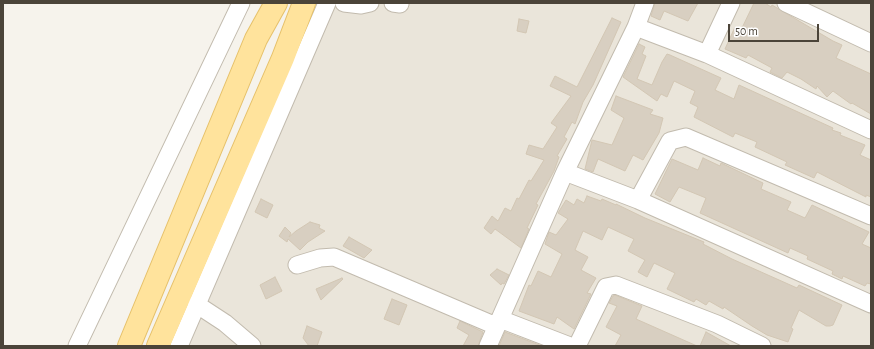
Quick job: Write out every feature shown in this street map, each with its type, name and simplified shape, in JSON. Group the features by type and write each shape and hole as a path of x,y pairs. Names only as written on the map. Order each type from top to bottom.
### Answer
{"main road":[{"path":"129,346 256,39 276,3"},
{"path":"158,346 283,58 304,3"}],"street":[{"path":"77,346 242,3"},
{"path":"179,346 327,3"},
{"path":"344,3 361,5 370,3"},
{"path":"488,346 564,172 636,27 645,3"},
{"path":"707,54 731,3"},
{"path":"786,3 871,43"},
{"path":"636,27 707,54 871,130"},
{"path":"638,200 670,141 686,137 871,216"},
{"path":"564,172 638,200 871,304"},
{"path":"297,265 320,258 334,257 498,323 570,346"},
{"path":"577,346 606,287 611,285 616,285 698,316 762,346"},
{"path":"196,304 224,323 252,346"}],"shaded area":[{"path":"330,3 871,3 871,346 180,346"}],"building":[{"path":"655,3 698,3 688,21 664,11 660,20 651,16"},
{"path":"754,3 765,3 771,7 772,5 842,45 836,58 871,74 871,114 852,103 851,104 833,91 827,97 817,86 816,89 787,72 782,78 770,72 772,68 748,55 746,58 725,49 735,27 741,30"},
{"path":"612,18 621,22 593,85 583,102 575,124 572,122 564,137 567,139 557,156 559,157 554,171 536,204 538,205 527,228 529,229 521,248 495,229 491,234 484,228 492,216 498,221 505,208 511,211 517,198 519,199 529,180 531,181 544,160 526,154 529,145 543,149 557,127 551,123 571,96 550,86 555,76 577,87"},
{"path":"519,19 529,21 526,33 517,31"},
{"path":"639,44 645,47 642,54 646,56 637,79 652,85 667,54 721,78 715,90 734,99 739,85 833,128 832,130 841,133 840,135 865,145 860,155 871,160 871,197 866,195 866,197 817,172 814,178 785,165 787,162 755,147 757,142 735,133 733,137 694,117 698,107 690,103 695,91 674,81 667,97 661,94 657,101 623,77"},
{"path":"616,96 653,110 650,114 663,118 659,133 643,160 633,155 625,171 598,159 593,172 585,169 592,140 612,145 624,118 611,110"},
{"path":"703,158 720,166 721,163 763,183 761,189 791,202 787,210 805,218 812,205 869,232 862,244 871,248 871,284 867,283 865,286 843,276 842,279 832,274 833,271 807,259 808,256 790,248 788,253 700,213 706,198 679,187 670,202 655,194 672,159 698,170"},
{"path":"587,196 616,204 645,218 704,242 703,244 732,259 797,288 799,285 842,305 833,325 826,326 799,310 791,328 793,329 788,342 767,335 724,307 723,309 709,301 706,305 696,299 694,302 667,289 675,273 654,263 647,277 638,272 645,260 628,251 634,239 608,227 602,240 583,231 575,250 588,257 581,270 596,278 587,293 591,294 574,329 557,317 554,324 519,311 529,285 531,286 538,271 551,277 562,254 545,244 549,232 556,235 568,219 558,213 566,200 574,205 577,199 584,203"},
{"path":"261,199 273,205 267,218 255,212"},
{"path":"310,222 320,225 319,228 325,231 308,242 300,250 288,239 287,242 279,236 285,227 291,233 289,237"},
{"path":"349,237 372,250 364,258 343,246"},
{"path":"497,269 509,275 504,284 502,283 501,285 490,275"},
{"path":"275,277 282,291 266,299 260,285"},
{"path":"342,278 343,279 321,300 316,289"},
{"path":"615,295 642,306 636,319 697,346 615,346 621,335 606,327 617,306 609,303"},
{"path":"392,299 407,305 399,325 384,319"},
{"path":"460,321 483,332 478,346 463,346 469,335 457,328"},
{"path":"307,326 322,332 317,346 309,346 303,338"},
{"path":"505,332 542,346 499,346"},
{"path":"706,332 731,346 700,346"}]}
